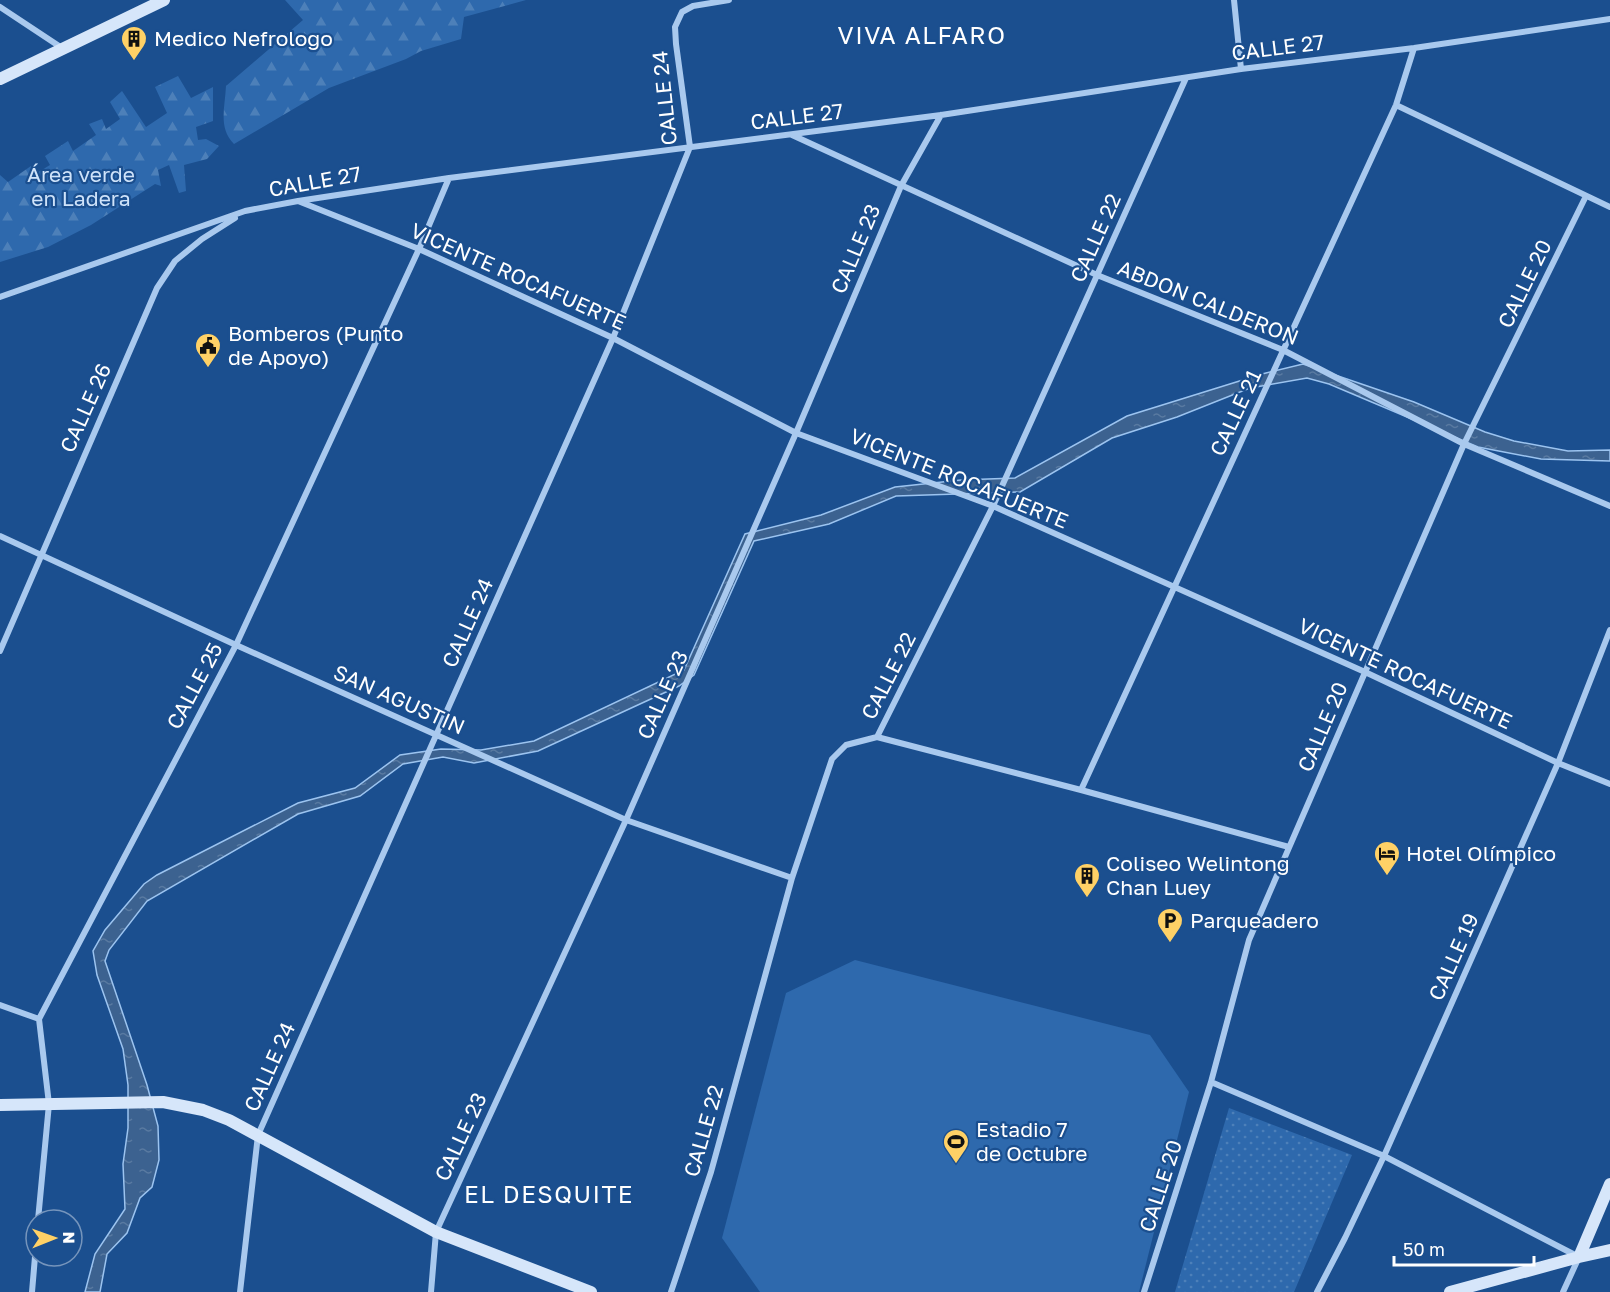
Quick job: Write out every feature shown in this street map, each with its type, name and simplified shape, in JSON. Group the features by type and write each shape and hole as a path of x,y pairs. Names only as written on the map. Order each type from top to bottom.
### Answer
{"main road":[{"path":"132,16 142,0"},
{"path":"0,79 164,0"},
{"path":"0,1105 163,1102 202,1110 229,1120 258,1135 436,1232 591,1292"},
{"path":"1579,1257 1610,1184"},
{"path":"1450,1292 1610,1250"}],"street":[{"name":"CALLE 24","path":"240,1292 258,1135 613,338 690,147 675,27 682,12 693,6 729,0"},
{"path":"1234,0 1241,69"},
{"path":"0,8 63,49"},
{"name":"CALLE 27","path":"0,297 245,211 298,201 449,178 941,115 1241,69 1414,48 1610,19"},
{"name":"CALLE 21","path":"1081,790 1396,105 1414,48"},
{"name":"CALLE 22","path":"671,1292 711,1172 792,878 832,759 846,746 876,737 993,506 1186,78"},
{"path":"1396,105 1610,207"},
{"name":"CALLE 23","path":"431,1292 436,1232 626,820 796,433 901,186 941,115"},
{"name":"ABDON CALDERON","path":"792,135 1097,275 1283,350 1464,444 1610,506"},
{"name":"CALLE 25","path":"39,1019 236,645 419,249 449,178"},
{"name":"CALLE 20","path":"1144,1292 1211,1082 1249,940 1464,444 1586,196"},
{"name":"VICENTE ROCAFUERTE","path":"298,201 419,249 613,338 796,433 993,506 1365,672 1558,763 1610,784"},
{"name":"CALLE 26","path":"0,651 157,288 175,261 202,239 245,211"},
{"name":"SAN AGUSTIN","path":"0,536 626,820 792,878"},
{"name":"CALLE 19","path":"1317,1292 1384,1156 1558,763 1610,630"},
{"path":"876,737 1289,847"},
{"path":"0,1005 39,1019 49,1104 39,1208"},
{"path":"1211,1082 1384,1156 1579,1257 1563,1292"},
{"path":"32,1292 34,1268"}],"green space":[{"path":"285,0 526,0 464,17 461,39 421,51 406,59 329,88 234,144 224,124 226,86 303,20"},
{"name":"Área verde en Ladera","path":"178,76 191,98 213,87 213,121 196,127 198,140 206,139 219,146 207,159 184,165 186,191 179,193 169,165 158,170 161,186 155,184 91,225 48,247 0,262 0,175 8,182 31,166 35,174 50,165 45,156 68,141 73,151 96,135 89,124 102,119 106,129 120,119 110,102 122,91 146,127 167,113 155,87"},
{"name":"Estadio 7 de Octubre","path":"855,960 1150,1035 1189,1092 1139,1292 760,1292 722,1238 786,993"},
{"path":"1229,1108 1352,1155 1294,1292 1175,1292"}],"water":[{"path":"1303,364 1414,402 1485,432 1514,441 1568,451 1610,450 1610,461 1541,459 1478,447 1329,384 1307,378 1250,388 1177,417 1112,438 1020,492 896,496 829,524 754,541 694,675 679,686 538,751 474,763 443,757 403,764 360,796 298,814 147,901 109,950 105,961 147,1085 158,1126 159,1160 152,1187 140,1198 127,1233 107,1254 100,1292 85,1292 95,1254 125,1209 123,1164 128,1128 128,1085 123,1049 97,975 93,951 105,930 144,884 157,875 298,803 355,788 400,755 441,749 481,750 534,741 684,670 745,534 821,515 895,487 961,480 1015,478 1127,416 1262,374"}],"place":[{"name":"Medico Nefrologo","path":"134,62"},
{"name":"Bomberos (Punto de Apoyo)","path":"208,369"},
{"name":"Hotel Olímpico","path":"1387,877"},
{"name":"Coliseo Welintong Chan Luey","path":"1087,899"},
{"name":"Parqueadero","path":"1170,944"},
{"name":"Estadio 7 de Octubre","path":"956,1165"}],"district":[{"name":"VIVA ALFARO","path":"922,36"},
{"name":"EL DESQUITE","path":"549,1195"}]}
